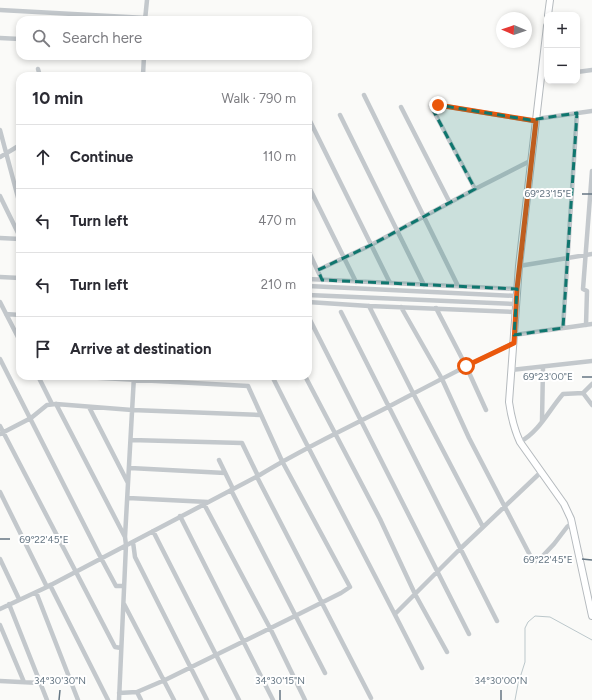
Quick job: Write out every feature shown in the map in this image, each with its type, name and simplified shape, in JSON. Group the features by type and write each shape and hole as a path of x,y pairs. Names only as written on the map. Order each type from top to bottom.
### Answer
{"main road":[{"path":"548,12 550,0"},
{"path":"544,77 530,161 519,266 509,402 511,417 520,442 564,504 571,518 592,616"}],"street":[{"path":"146,16 147,0"},
{"path":"0,10 97,16"},
{"path":"0,38 16,39"},
{"path":"142,72 144,60"},
{"path":"580,72 592,70"},
{"path":"364,96 458,286"},
{"path":"475,189 431,106 433,104 536,120 592,111"},
{"path":"402,107 450,203"},
{"path":"563,328 577,113"},
{"path":"340,115 424,285"},
{"path":"312,125 390,283"},
{"path":"0,130 16,189"},
{"path":"0,157 16,147"},
{"path":"318,270 398,232 475,189 530,161"},
{"path":"586,325 587,291 584,289 592,171"},
{"path":"312,194 356,282"},
{"path":"0,196 16,230"},
{"path":"0,238 16,238"},
{"path":"519,266 592,254"},
{"path":"312,258 322,280"},
{"path":"0,277 16,278"},
{"path":"312,279 458,286 517,293"},
{"path":"312,286 517,293"},
{"path":"312,295 516,304"},
{"path":"0,302 16,333"},
{"path":"312,302 516,312"},
{"path":"369,306 484,527"},
{"path":"401,307 442,379 468,438 533,561 538,561 554,544 566,527 572,523"},
{"path":"436,308 466,366 486,410"},
{"path":"341,312 497,622"},
{"path":"6,314 16,315"},
{"path":"312,324 469,634"},
{"path":"514,335 592,324"},
{"path":"0,609 133,542 335,433 514,343"},
{"path":"0,359 116,586 124,586"},
{"path":"511,370 592,361"},
{"path":"542,421 543,367"},
{"path":"40,380 125,537"},
{"path":"119,700 124,602 125,537 134,380"},
{"path":"119,693 138,692 165,680 295,616 350,587 282,461 248,386 162,380"},
{"path":"274,380 422,668"},
{"path":"307,380 447,652"},
{"path":"520,442 525,439 542,421 563,394 583,393 592,384"},
{"path":"583,393 592,405"},
{"path":"1,433 31,418 47,405 54,404 132,410 260,415"},
{"path":"89,407 129,484"},
{"path":"0,426 1,433 115,647 122,648"},
{"path":"131,440 242,443 257,476 371,698"},
{"path":"219,460 295,616 325,673"},
{"path":"130,468 225,473"},
{"path":"395,614 460,549 541,472"},
{"path":"0,492 108,700"},
{"path":"128,498 206,503"},
{"path":"206,503 305,700"},
{"path":"180,516 273,700"},
{"path":"153,531 239,700"},
{"path":"133,542 135,557 207,700"},
{"path":"0,559 19,599"},
{"path":"36,592 78,700"},
{"path":"124,602 174,700"},
{"path":"10,604 47,700"},
{"path":"0,625 24,682"},
{"path":"0,681 40,683"},
{"path":"138,692 141,700"}],"highlighted area":[{"path":"433,104 530,120 577,113 563,328 514,335 517,289 322,280 318,270 371,245 475,189 431,106"}],"waterway":[{"path":"515,700 525,662 525,628 528,622 535,616 550,617 592,640"}],"route":[{"path":"438,105 536,121 530,161 517,289 514,343 466,366"}]}
